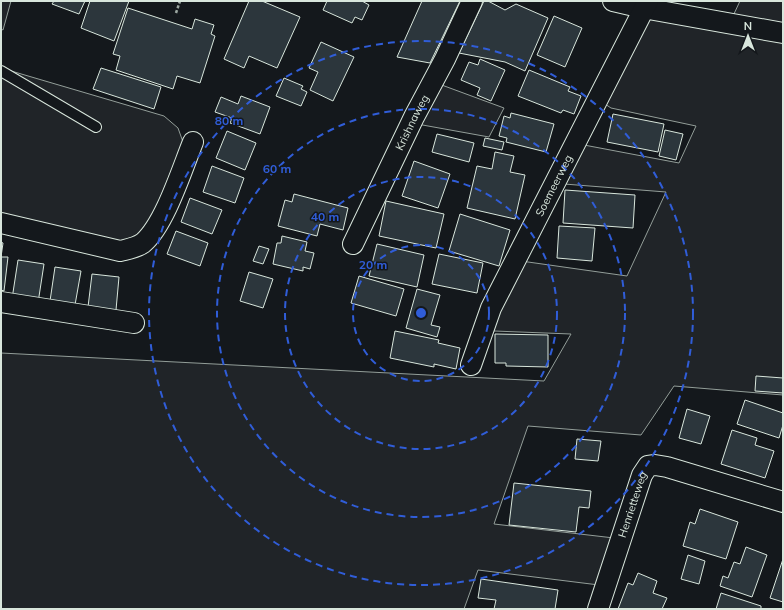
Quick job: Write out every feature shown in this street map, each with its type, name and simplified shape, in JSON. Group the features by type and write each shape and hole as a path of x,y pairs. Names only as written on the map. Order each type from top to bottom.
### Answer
{"street":[{"name":"Krishnaweg","path":"353,244 414,117 445,59 472,1"},
{"path":"613,1 645,5 783,33"},
{"name":"Soemeerweg","path":"470,365 491,308 645,5"},
{"path":"1,222 120,251 135,248 143,242 154,229 165,209 193,142"},
{"path":"1,302 134,323"},
{"name":"Henrietteweg","path":"598,609 642,475 648,466 667,467 783,502"}],"lane":[{"path":"1,71 96,126"}],"path":[{"path":"176,13 180,1"}],"shaded area":[{"path":"1,1 11,1 3,30 1,29"},
{"path":"740,1 783,1 783,27 733,16"},
{"path":"649,16 783,40 783,395 674,386 641,435 528,426 494,524 614,538 599,585 478,570 464,609 1,609 1,353 544,381 571,334 494,331 491,322 521,261 627,276 666,192 564,184 584,145 679,163 696,126 611,108 605,104"},
{"path":"1,68 164,116 178,128 183,142 154,213 136,238 125,242 1,216"},
{"path":"439,84 504,108 489,137 417,124"}],"building":[{"path":"54,1 85,1 79,14 52,4"},
{"path":"90,1 129,1 114,41 81,28"},
{"path":"249,1 262,1 300,17 277,68 249,56 244,68 224,59"},
{"path":"327,1 362,1 369,5 362,20 355,17 352,23 323,10"},
{"path":"422,1 460,1 430,63 397,57"},
{"path":"484,1 488,1 505,10 516,4 548,18 525,71 505,62 459,53"},
{"path":"128,8 192,29 195,19 214,25 211,34 215,36 200,83 177,76 173,89 116,70 120,56 113,54"},
{"path":"554,16 582,28 565,67 537,55"},
{"path":"321,42 354,57 333,101 310,90 318,72 309,68"},
{"path":"480,59 505,70 491,101 477,95 480,88 461,80 469,62 478,65"},
{"path":"101,68 161,87 154,109 93,89"},
{"path":"529,70 570,87 568,91 581,96 574,114 563,110 561,113 518,96"},
{"path":"284,78 303,86 301,89 307,92 301,106 276,96"},
{"path":"241,96 270,107 260,134 230,123 232,118 215,112 221,97 238,104"},
{"path":"511,113 554,124 546,152 506,142 507,138 499,136 504,116 510,118"},
{"path":"613,114 664,124 658,152 607,142"},
{"path":"665,130 683,134 676,160 659,156"},
{"path":"227,131 256,143 245,170 216,158"},
{"path":"437,134 474,143 469,162 432,152"},
{"path":"485,138 504,142 502,150 483,146"},
{"path":"495,152 514,156 510,172 525,175 515,219 467,208 477,166 492,169"},
{"path":"414,161 450,174 438,208 402,196"},
{"path":"212,166 244,178 235,203 203,192"},
{"path":"565,190 635,195 633,228 563,223"},
{"path":"294,194 348,208 343,230 320,224 317,236 278,226 285,200 292,202"},
{"path":"190,198 222,210 212,234 181,222"},
{"path":"386,201 444,214 436,248 379,236"},
{"path":"460,214 510,230 499,266 449,251"},
{"path":"559,226 595,228 592,261 557,258"},
{"path":"176,231 208,243 200,266 167,254"},
{"path":"282,236 307,242 305,251 314,253 310,269 303,267 303,271 273,264 277,243 281,243"},
{"path":"1,242 3,243 1,257"},
{"path":"377,244 424,255 417,287 369,276"},
{"path":"259,246 269,249 263,264 253,261"},
{"path":"439,254 483,263 477,293 432,284"},
{"path":"1,257 8,257 4,291 1,290"},
{"path":"18,260 44,264 38,303 12,299"},
{"path":"55,267 81,271 75,305 50,301"},
{"path":"249,272 273,279 263,308 240,301"},
{"path":"92,274 119,277 116,310 88,307"},
{"path":"359,276 404,289 396,316 351,303"},
{"path":"417,289 440,295 431,325 440,327 437,337 406,328"},
{"path":"395,331 439,340 438,343 460,348 456,369 434,364 434,367 390,358"},
{"path":"495,334 548,335 548,367 506,366 506,363 495,363"},
{"path":"756,376 783,378 783,393 755,391"},
{"path":"745,400 783,413 783,425 779,438 737,424"},
{"path":"687,409 710,416 701,444 679,438"},
{"path":"732,430 757,438 755,445 774,451 765,478 721,464"},
{"path":"577,439 601,441 598,461 575,459"},
{"path":"514,483 591,491 589,508 579,507 576,532 509,525"},
{"path":"700,509 738,522 726,559 683,546 690,522 695,524"},
{"path":"746,547 767,555 752,597 720,586 723,576 728,578 734,562 740,564"},
{"path":"688,555 705,561 699,584 681,579"},
{"path":"783,559 783,602 770,598"},
{"path":"638,573 657,581 653,593 667,598 662,609 618,609 628,583 633,585"},
{"path":"481,579 558,590 555,609 494,609 496,600 478,598"},
{"path":"721,593 761,606 761,609 716,609"}]}
